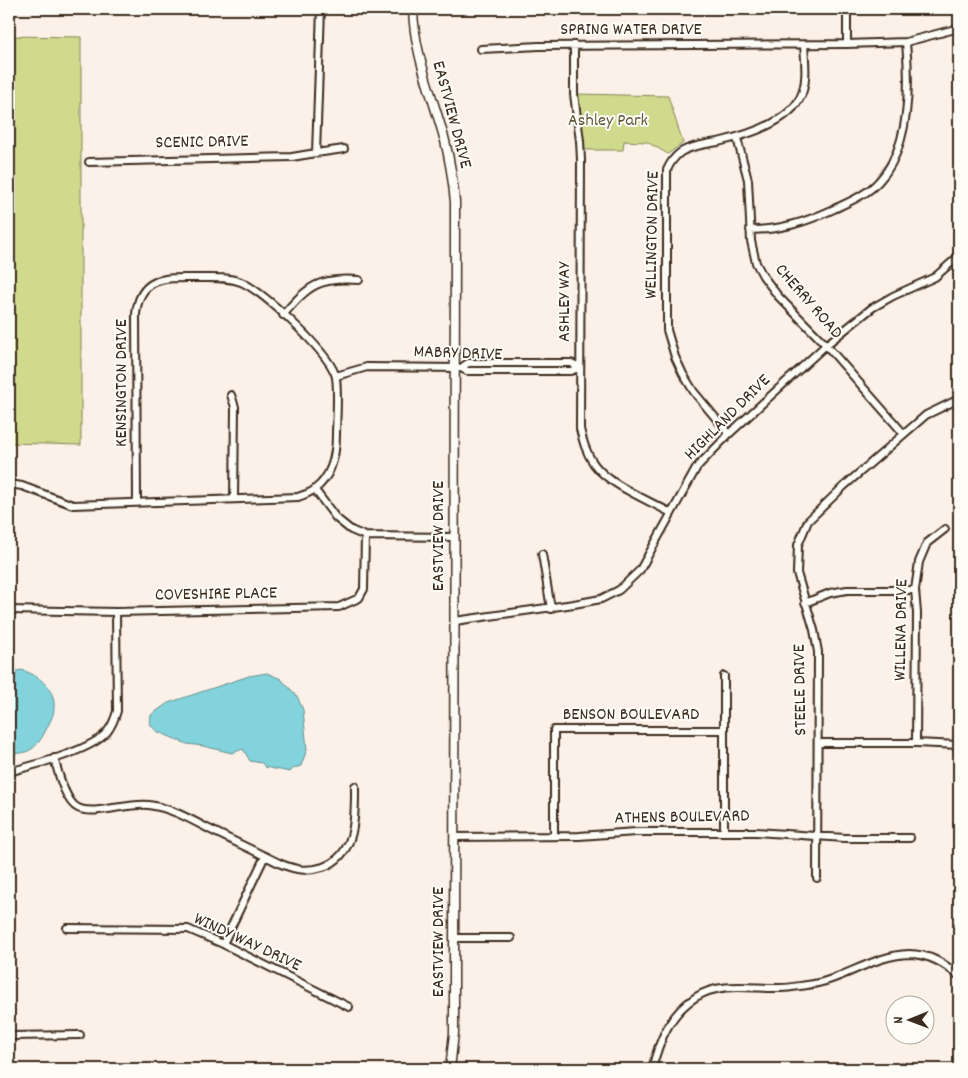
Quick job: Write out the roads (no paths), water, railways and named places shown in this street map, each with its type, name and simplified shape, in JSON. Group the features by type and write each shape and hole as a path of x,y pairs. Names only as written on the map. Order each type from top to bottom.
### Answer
{"street":[{"path":"316,153 321,9"},
{"name":"EASTVIEW DRIVE","path":"414,9 418,50 445,140 454,186 458,368 454,537 454,1033 450,1069"},
{"path":"847,9 847,44"},
{"name":"SPRING WATER DRIVE","path":"481,49 574,45 804,45 906,42 959,28"},
{"path":"750,230 771,230 810,220 866,192 879,182 889,168 899,146 904,127 909,70 906,42"},
{"name":"ASHLEY WAY","path":"574,45 574,94 581,160 580,429 584,448 594,465 610,481 671,513"},
{"name":"WELLINGTON DRIVE","path":"729,434 694,392 682,374 674,357 667,330 668,170 671,161 682,152 697,146 738,138 776,122 792,110 801,97 805,79 804,45"},
{"name":"CHERRY ROAD","path":"738,138 748,180 753,252 763,276 778,296 826,345 904,434"},
{"name":"SCENIC DRIVE","path":"89,162 292,157 344,149"},
{"name":"HIGHLAND DRIVE","path":"454,621 551,609 601,599 619,590 640,570 697,467 729,434 826,345 872,308 934,277 959,256"},
{"name":"KENSINGTON DRIVE","path":"137,502 136,314 139,299 153,283 164,278 221,278 240,282 257,292 328,359 336,376"},
{"path":"283,315 303,292 319,284 340,279 360,280"},
{"name":"MABRY DRIVE","path":"336,376 367,367 458,368 468,363 571,363 580,367"},
{"path":"9,484 22,486 73,505 298,496 315,490 326,477 333,464 336,451 336,376"},
{"path":"232,395 235,407 234,499"},
{"name":"STEELE DRIVE","path":"818,878 818,652 814,630 797,573 798,545 808,521 843,487 926,415 959,400"},
{"path":"315,490 336,518 351,530 365,536 454,537"},
{"name":"WILLENA DRIVE","path":"916,743 917,614 915,590 919,562 927,542 945,529"},
{"name":"COVESHIRE PLACE","path":"9,610 116,612 339,607 359,598 364,589 365,536"},
{"path":"542,554 551,609"},
{"path":"805,603 830,593 847,590 915,590"},
{"path":"9,772 93,744 106,733 114,722 117,711 116,612"},
{"path":"724,676 724,832"},
{"name":"BENSON BOULEVARD","path":"554,836 554,730 724,730"},
{"path":"818,743 959,745"},
{"path":"54,758 70,802 78,808 90,810 148,804 171,810 297,870 311,870 332,863 341,856 350,842 355,814 355,786"},
{"name":"ATHENS BOULEVARD","path":"454,838 579,836 636,832 756,832 845,838 910,838"},
{"path":"223,944 265,856"},
{"name":"WINDY WAY DRIVE","path":"67,928 188,929 223,944 349,1008"},
{"path":"454,938 512,938"},
{"path":"652,1069 664,1031 681,1008 697,996 725,987 781,988 811,985 892,956 910,954 930,957 944,964 959,976"},
{"path":"9,1036 80,1036"}],"water":[{"path":"21,670 34,675 45,683 54,701 54,711 44,733 34,748 23,753 9,753 9,673"},
{"path":"267,673 281,679 297,696 303,710 307,749 301,766 294,768 290,772 265,767 262,763 250,761 243,749 232,753 187,744 156,731 150,724 151,715 168,703 249,676"}],"park label":[{"name":"Ashley Park","path":"608,121"}]}
